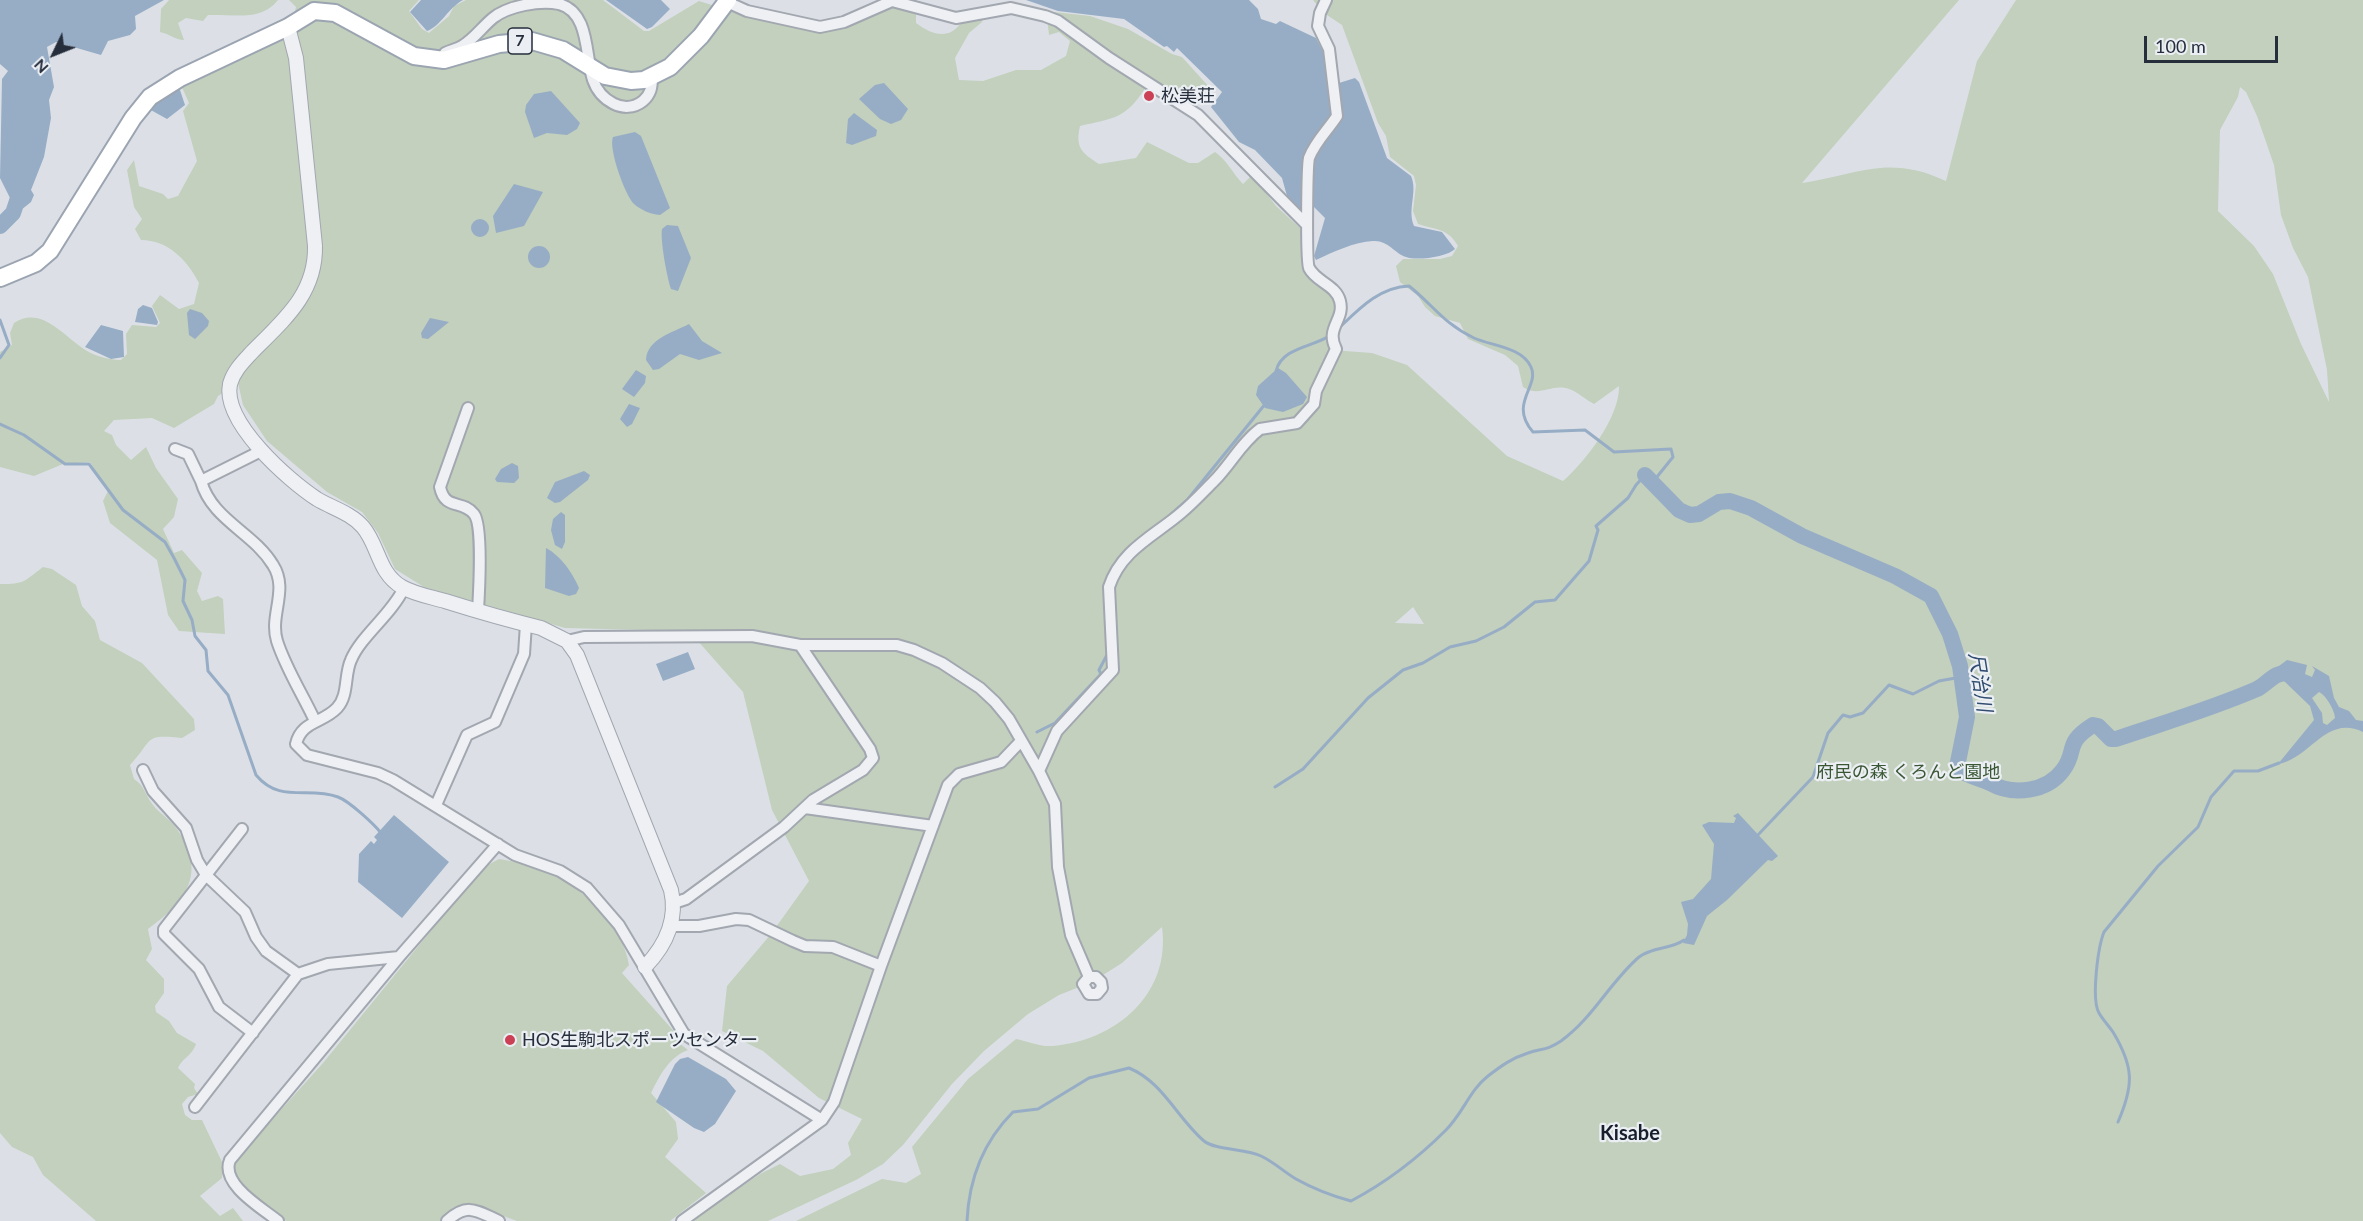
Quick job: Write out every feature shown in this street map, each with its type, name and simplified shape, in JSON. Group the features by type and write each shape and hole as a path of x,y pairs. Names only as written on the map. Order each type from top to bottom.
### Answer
{"main road":[{"name":"7","path":"0,278 36,263 50,251 133,118 150,97 180,78 288,27 314,11 327,11 345,18 414,56 440,60 470,54 499,44 532,41 563,50 590,67 619,80 644,80 680,59 728,1"}],"street":[{"path":"1039,771 1057,731 1113,670 1109,587 1113,575 1124,559 1142,541 1183,512 1217,478 1251,436 1260,429 1297,423 1314,404 1316,391 1336,349 1332,341 1332,330 1341,309 1340,300 1329,285 1310,270 1306,258 1308,161 1337,116 1329,49 1318,26 1320,13 1326,0"},
{"path":"728,1 747,11 820,27 844,22 892,1 956,18 1011,8 1045,16 1058,21 1109,58 1198,115 1308,219"},
{"path":"440,60 443,55 472,38 495,16 507,10 533,4 558,4 570,9 584,32 594,82 600,91 622,108 633,108 645,100 652,90 652,77"},
{"path":"288,27 296,58 315,258 310,282 296,307 236,370 232,379 230,400 246,433 261,451 305,490 362,526 370,537 382,567 393,581 404,588 556,634 567,642 577,655 664,869 674,903 671,926 662,946 645,967"},
{"path":"468,408 440,487 442,495 448,502 468,508 477,519 480,571 478,611"},
{"path":"175,449 188,454 211,504 221,517 262,552 279,577 277,640 315,721"},
{"path":"201,481 261,451"},
{"path":"404,588 398,600 350,660 344,697 336,709 315,721 298,736 296,744 307,755 378,773 436,805 515,855 560,871 587,888 619,926 684,1034 822,1120"},
{"path":"436,805 467,735 495,722 524,654 526,624"},
{"path":"567,642 584,636 752,636 800,645 897,645 929,655 987,695 1009,718 1039,771 1055,804 1058,867 1071,935 1089,977"},
{"path":"674,903 686,899 784,827 805,808 863,770 873,759 870,749 800,645"},
{"path":"682,1221 822,1120 834,1102 948,785 959,774 1001,762 1021,741"},
{"path":"143,770 153,790 186,828 196,860 206,875 245,912 256,937 266,951 298,974"},
{"path":"805,808 933,826"},
{"path":"242,829 164,929 164,934 199,969 219,1007 253,1033"},
{"path":"278,1221 234,1183 228,1169 230,1160 399,957 498,844"},
{"path":"671,926 699,926 736,919 749,920 799,944 833,948 881,966"},
{"path":"195,1107 298,974 328,964 399,957"},
{"path":"447,1221 461,1210 468,1209 499,1221"}],"green space":[{"path":"169,0 278,0 271,7 255,14 208,15 203,21 186,18 178,23 184,40 160,32 161,9"},
{"name":"府民の森 くろんど園地","path":"289,0 419,0 409,11 422,29 429,33 449,16 454,6 466,0 603,0 644,31 649,31 699,1 754,18 823,31 887,5 916,9 916,23 928,31 940,34 952,31 962,21 983,17 982,22 969,33 955,58 959,80 983,81 1016,70 1041,70 1066,56 1070,41 1059,32 1049,35 1047,18 1054,12 1090,16 1128,29 1172,54 1182,57 1210,88 1204,97 1190,97 1146,87 1125,112 1110,119 1080,126 1078,140 1084,153 1099,164 1136,158 1147,142 1189,163 1198,163 1215,152 1243,184 1252,175 1276,206 1301,229 1302,267 1315,285 1330,292 1337,307 1327,329 1331,350 1372,353 1407,365 1507,456 1563,481 1591,451 1608,425 1618,398 1619,386 1594,404 1569,389 1529,390 1523,387 1518,366 1505,355 1468,339 1460,323 1435,316 1418,296 1400,282 1396,266 1403,259 1440,259 1452,256 1458,246 1446,233 1418,224 1413,211 1416,185 1414,176 1390,157 1386,136 1378,123 1342,25 1324,13 1313,0 1959,0 1802,183 1874,168 1890,167 1926,173 1946,181 1977,61 2016,0 2363,0 2363,1221 796,1221 882,1179 906,1183 921,1174 912,1147 968,1079 1016,1039 1052,1046 1097,1035 1117,1024 1134,1010 1148,993 1158,973 1162,951 1162,927 1122,963 1092,982 1059,995 1028,1014 984,1051 952,1084 903,1145 883,1164 856,1180 768,1221 690,1221 760,1174 780,1164 800,1176 833,1169 851,1155 848,1143 862,1119 819,1098 763,1051 722,1031 727,986 771,934 809,881 772,810 743,692 689,631 565,628 424,587 395,569 378,533 362,512 327,492 267,441 243,405 238,383 218,396 214,404 174,428 152,418 114,420 104,431 112,435 116,445 131,460 146,447 156,468 178,499 174,517 163,529 174,553 182,550 202,573 197,591 202,601 218,596 223,599 225,634 179,631 168,615 157,560 110,523 103,501 108,491 90,462 63,464 34,476 0,467 0,352 12,345 10,333 14,323 24,319 41,319 90,352 105,358 121,360 127,354 126,334 132,325 156,327 160,323 152,306 160,295 179,309 194,304 199,283 189,267 176,253 160,243 141,240 135,229 142,219 134,207 127,170 134,160 139,186 163,194 168,199 178,196 197,161 183,111 189,103 181,85 294,15 296,7","holes":["2240,87 2246,92 2257,116 2274,165 2281,215 2293,248 2308,277 2327,370 2329,402 2301,344 2273,274 2254,246 2218,211 2220,130 2238,97","1413,607 1424,624 1395,623"]},
{"path":"43,567 52,569 76,585 82,606 95,621 100,640 142,663 194,719 195,730 182,738 154,738 146,744 130,765 134,779 155,808 176,828 191,858 189,884 182,896 173,908 148,929 152,949 146,960 164,979 164,993 155,1006 156,1012 169,1021 177,1033 196,1044 178,1068 195,1084 194,1088 198,1094 188,1097 182,1104 185,1115 192,1120 202,1120 222,1162 222,1178 200,1196 220,1216 233,1208 243,1221 96,1221 43,1175 33,1157 12,1147 0,1133 0,584 23,581"},
{"name":"HOS生駒北スポーツセンター","path":"499,859 535,867 569,884 596,906 618,935 629,965 622,973 679,1037 679,1043 688,1050 670,1062 651,1093 676,1122 678,1139 665,1157 706,1193 670,1221 517,1221 473,1205 454,1207 441,1221 286,1221 237,1180 234,1175 236,1160 323,1063 482,868"}],"water":[{"path":"0,0 164,0 135,16 136,29 130,35 108,41 101,55 56,42 47,47 54,87 49,100 51,118 44,157 31,190 34,195 31,202 16,214 9,210 10,198 0,178 2,79 8,71 0,64"},
{"path":"421,0 463,0 427,31 410,12"},
{"path":"606,0 661,0 670,9 647,29"},
{"path":"1026,0 1249,0 1258,9 1261,19 1276,24 1280,21 1316,38 1339,83 1355,78 1359,82 1387,158 1411,176 1414,226 1442,232 1455,249 1439,256 1411,258 1383,243 1373,241 1351,245 1316,260 1314,256 1325,218 1314,207 1306,205 1305,211 1296,208 1287,196 1282,178 1255,150 1239,142 1211,107 1222,92 1177,48 1174,52 1167,46 1164,47 1124,19 1058,11"},
{"path":"884,83 908,109 901,120 891,124 880,119 859,99 875,85"},
{"path":"179,87 185,105 167,119 149,109 157,100"},
{"path":"551,91 580,123 577,129 567,135 547,133 534,138 525,112 526,105 534,94"},
{"path":"854,113 877,130 876,136 852,145 846,143 848,119"},
{"path":"635,132 641,136 670,208 660,215 653,214 634,204 618,171 613,151 613,137"},
{"path":"514,184 543,192 524,226 496,233 493,216"},
{"path":"480,219 486,222 489,228 486,234 480,237 474,234 471,228 474,222"},
{"path":"667,225 678,226 691,258 678,291 671,289 664,259 662,229"},
{"path":"539,246 547,249 550,257 547,265 539,268 531,265 528,257 531,249"},
{"path":"143,305 152,308 158,322 157,325 135,322 138,309"},
{"path":"190,309 202,313 209,321 208,326 195,339 189,335 187,313"},
{"path":"430,318 449,322 428,339 422,338 421,333"},
{"path":"689,324 702,341 722,353 699,360 680,354 659,369 653,370 646,360 651,347 662,338"},
{"path":"101,325 123,331 124,357 111,359 85,347"},
{"path":"1278,368 1286,373 1307,397 1303,404 1283,412 1265,408 1256,395 1258,386"},
{"path":"636,370 646,376 645,383 634,397 622,389"},
{"path":"629,404 640,408 632,424 627,427 620,419"},
{"path":"512,463 518,466 519,478 514,483 497,482 495,479 501,469"},
{"path":"584,471 590,475 588,480 560,502 555,503 547,498 555,482"},
{"path":"561,512 565,515 565,542 562,549 555,545 551,530 553,519"},
{"path":"546,548 556,555 569,570 579,588 576,594 569,596 545,588"},
{"path":"688,652 695,669 663,681 656,664"},
{"path":"2287,660 2307,665 2305,674 2312,677 2315,670 2312,666 2329,676 2334,698 2339,707 2349,711 2356,720 2363,721 2363,732 2350,728 2328,733 2300,754 2278,764 2314,720 2310,706 2284,681 2267,678 2267,675","holes":["2319,692 2330,703 2335,715 2335,718 2327,725 2323,723 2322,713 2312,698"]},
{"path":"1738,813 1778,856 1772,861 1768,860 1707,916 1694,945 1683,943 1687,935 1688,924 1681,902 1693,899 1711,879 1714,844 1702,825 1709,822 1734,823 1736,818 1733,816"},
{"path":"394,815 449,862 402,918 358,882 359,854 371,841 374,844 377,840 374,837"},
{"path":"688,1057 726,1079 736,1091 715,1124 704,1132 694,1128 656,1102 675,1064 680,1059"}],"waterway":[{"path":"0,226 13,213 20,192"},
{"path":"1338,329 1361,307 1379,295 1388,290 1409,286 1464,333 1514,351 1527,360 1533,374 1523,412 1533,432 1585,430 1614,452 1671,449 1673,457 1652,483"},
{"path":"0,320 9,345 0,358"},
{"path":"1276,371 1279,363 1292,352 1331,335"},
{"path":"1171,514 1188,499 1266,403"},
{"path":"0,424 24,435 65,464 89,464 123,510 165,542 185,580 183,601 192,620 195,636 206,650 208,671 228,695 256,775 265,784 285,792 327,794 338,797 361,813 381,833"},
{"path":"1275,787 1303,769 1368,698 1403,670 1423,663 1450,647 1476,641 1504,627 1535,602 1555,600 1589,561 1598,530 1596,526 1628,498 1645,475"},
{"name":"尺治川","path":"1645,475 1679,510 1690,515 1699,514 1719,502 1730,501 1751,508 1802,536 1895,576 1931,596 1950,634 1960,666 1967,717 1957,767 1968,775 1999,787 2009,790 2029,790 2048,783 2063,770 2074,742 2093,725 2098,726 2111,739 2116,739 2222,703 2261,687 2279,674 2289,673"},
{"path":"1037,732 1055,723 1101,674 1099,670 1108,653"},
{"path":"1756,837 1813,777 1828,733 1843,715 1850,717 1863,713 1889,685 1913,694 1939,681 1961,677"},
{"path":"2118,1122 2127,1097 2129,1076 2120,1044 2099,1013 2097,1006 2096,973 2104,932 2158,866 2198,827 2211,797 2234,771 2258,771 2279,763"},
{"path":"967,1221 971,1190 979,1162 993,1136 1013,1112 1038,1109 1089,1078 1129,1068 1141,1074 1161,1091 1194,1132 1209,1144 1261,1156 1303,1183 1351,1201 1389,1178 1436,1140 1488,1076 1512,1060 1551,1046 1572,1032 1639,957 1684,940"}],"place":[{"name":"松美荘","path":"1149,96"},
{"name":"HOS生駒北スポーツセンター","path":"510,1040"}],"district":[{"name":"Kisabe","path":"1630,1134"}]}
